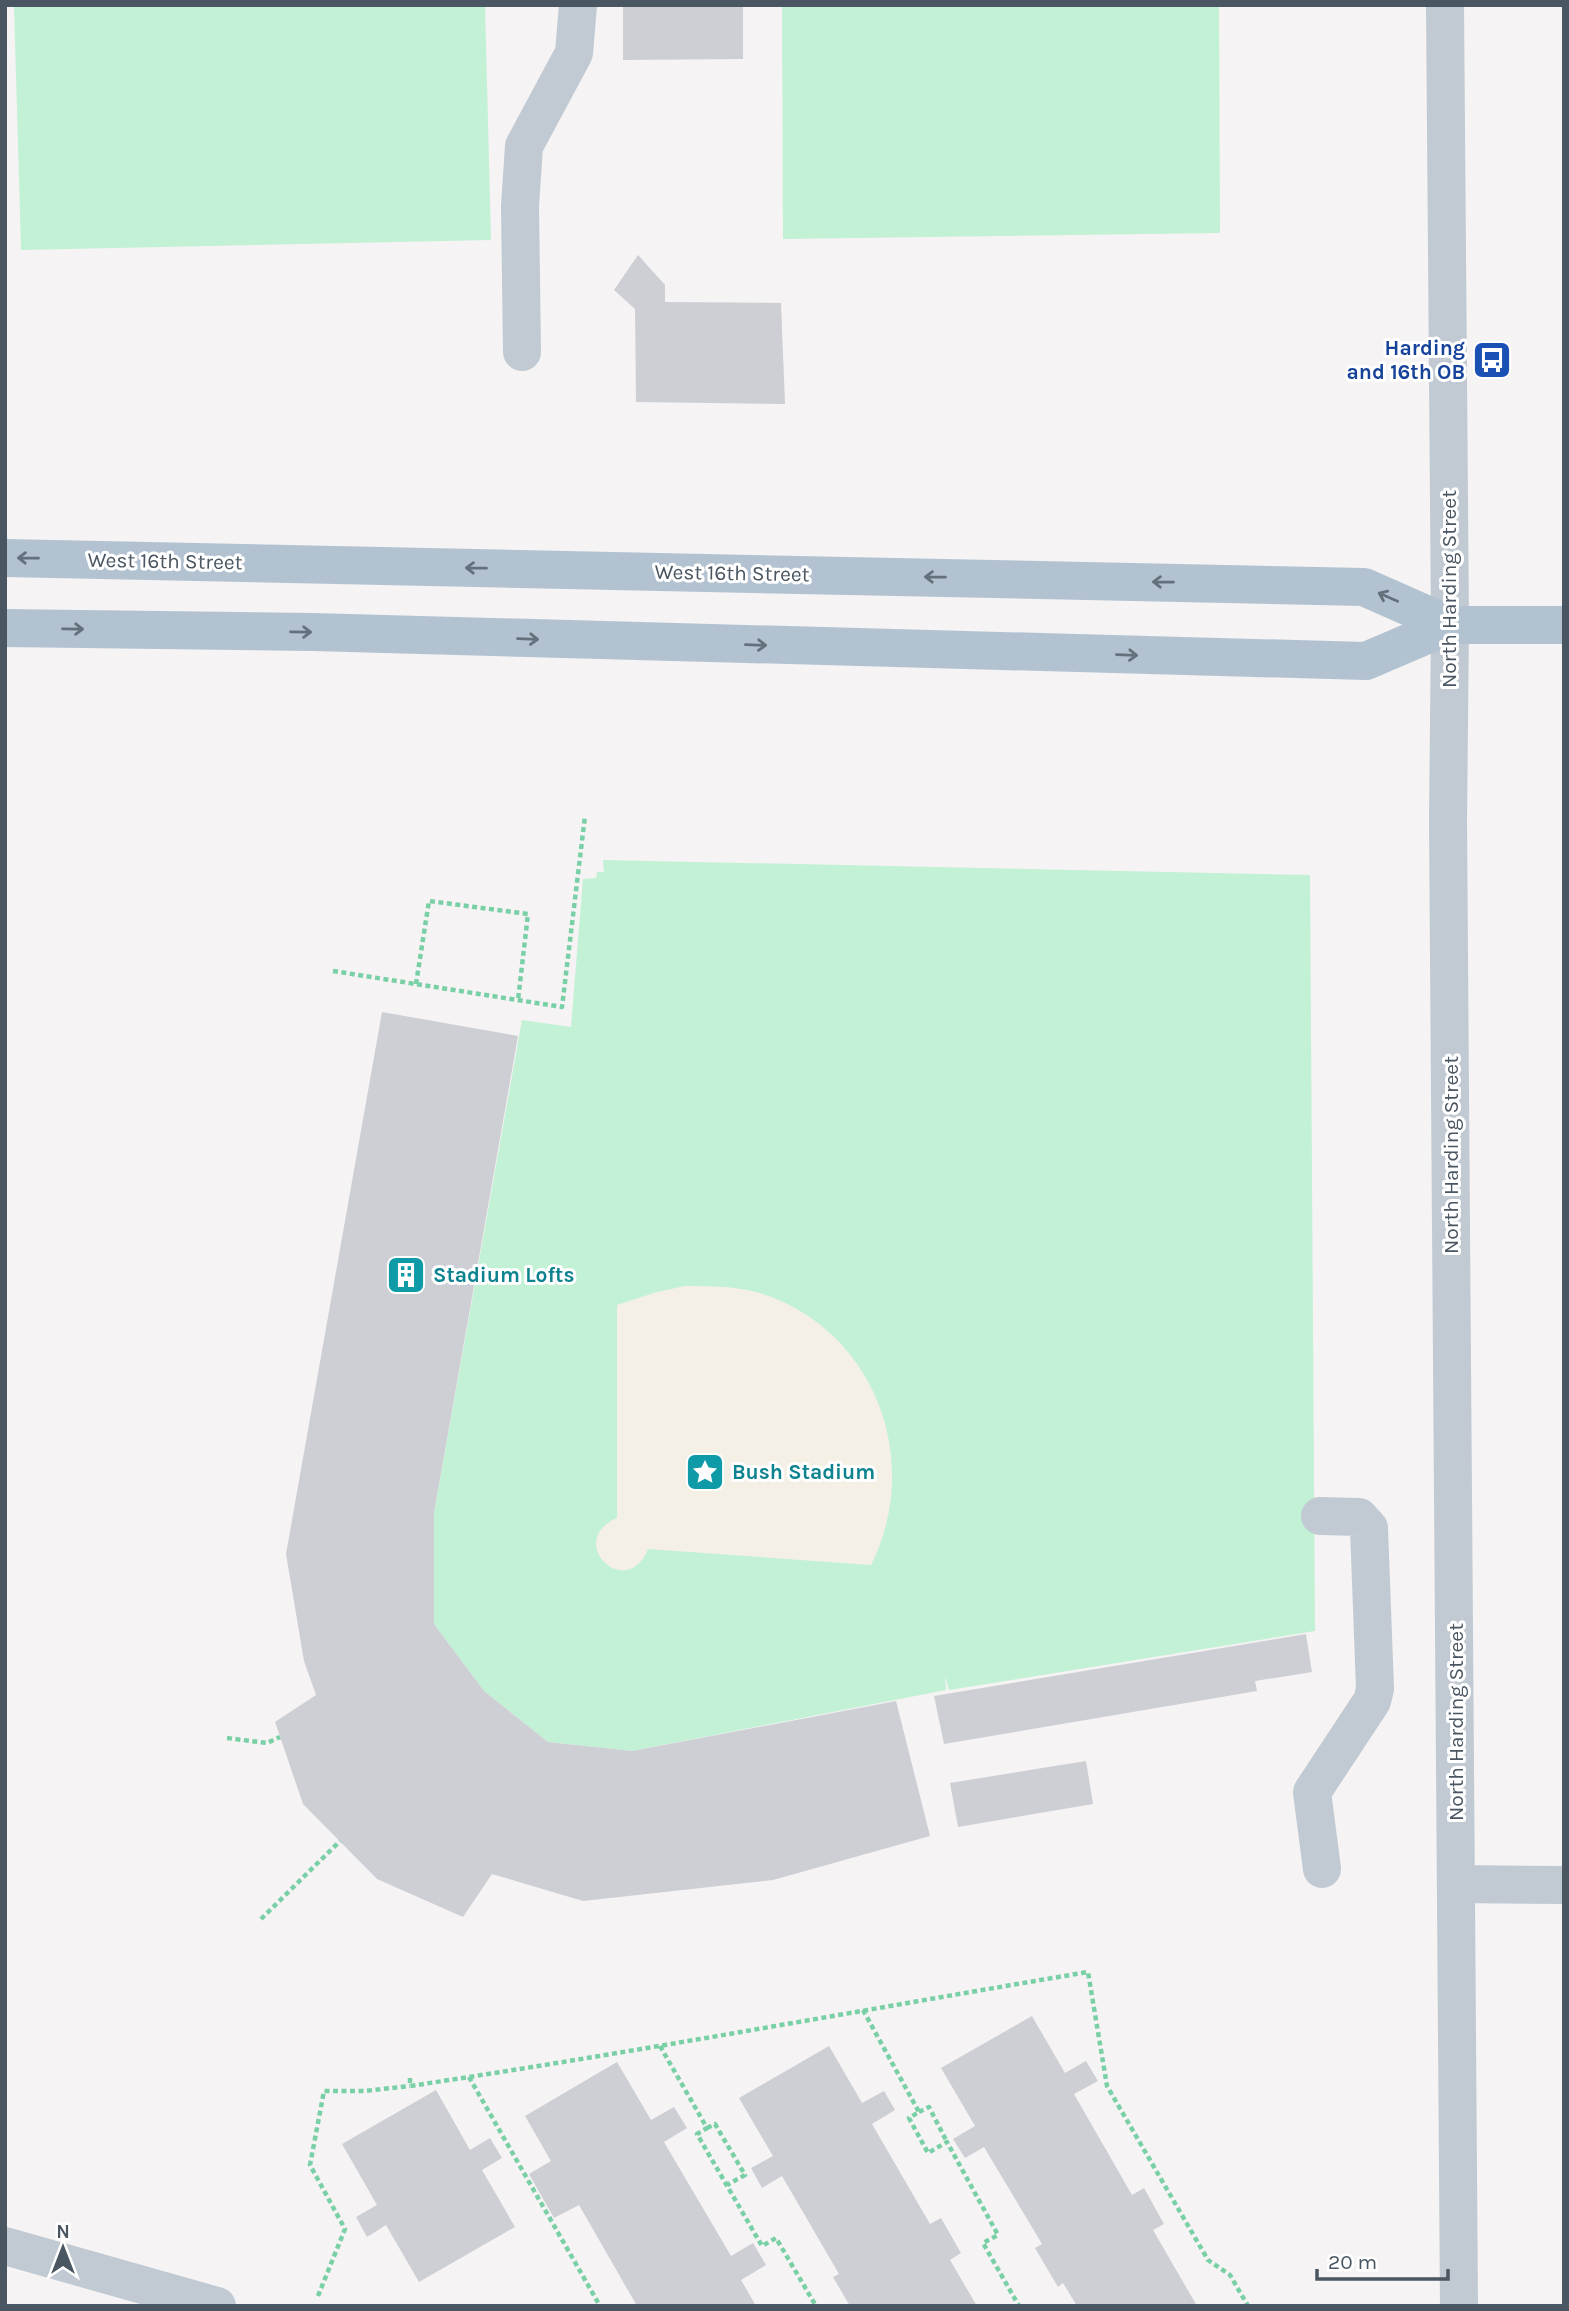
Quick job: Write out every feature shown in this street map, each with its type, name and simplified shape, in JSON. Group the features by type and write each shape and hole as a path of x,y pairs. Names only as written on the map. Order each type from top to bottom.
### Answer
{"main road":[{"name":"West 16th Street","path":"5,558 1364,587 1450,625"},
{"name":"West 16th Street","path":"5,628 313,632 1366,661 1450,625 1564,625"}],"street":[{"path":"522,352 520,206 524,146 574,53 578,5"},
{"name":"North Harding Street","path":"1445,5 1450,625 1448,821 1460,2306"},
{"path":"1320,1516 1359,1517 1369,1528 1375,1689 1372,1700 1312,1792 1322,1869"},
{"path":"1457,1884 1564,1885"},
{"path":"5,2246 217,2306"}],"path":[{"path":"333,971 562,1007 585,816"},
{"path":"416,984 429,901 528,914 517,1000"},
{"path":"227,1738 267,1743 280,1737"},
{"path":"261,1919 340,1841"},
{"path":"318,2296 345,2229 310,2165 324,2091 364,2091 469,2077 1088,1972 1107,2086 1208,2260 1230,2274 1248,2306"},
{"path":"863,2010 919,2112"},
{"path":"660,2046 707,2128"},
{"path":"469,2077 600,2306"},
{"path":"410,2078 410,2086"},
{"path":"947,2142 928,2153 909,2118 929,2107 998,2235 983,2243 1019,2306"},
{"path":"727,2185 745,2175 715,2124 697,2134 762,2246 776,2238 816,2306"}],"green space":[{"path":"14,5 485,5 491,240 21,250"},
{"path":"782,5 1219,5 1220,233 783,239"},
{"path":"603,860 1310,875 1315,1631 949,1690 945,1676 946,1690 632,1751 548,1742 484,1691 434,1624 434,1513 522,1020 571,1027 583,879 596,878 597,872 604,872"}],"sand":[{"path":"685,1286 738,1288 769,1296 807,1315 838,1341 863,1372 880,1408 890,1446 892,1486 886,1526 871,1565 648,1549 638,1564 626,1570 615,1569 604,1562 598,1552 596,1540 602,1528 617,1518 617,1305"}],"building":[{"path":"623,5 743,5 743,59 623,60"},
{"path":"638,255 665,285 665,302 781,303 785,404 636,402 635,309 614,290"},
{"name":"Stadium Lofts","path":"382,1012 518,1036 434,1513 434,1624 484,1691 548,1742 632,1751 896,1701 930,1836 773,1880 583,1901 492,1874 463,1917 377,1879 303,1804 275,1722 316,1695 304,1661 286,1554"},
{"path":"1306,1634 1312,1672 1255,1681 1257,1691 944,1744 934,1696"},
{"path":"1086,1761 1093,1804 958,1827 950,1783"},
{"path":"1032,2016 1065,2073 1086,2061 1098,2081 1074,2094 1132,2195 1144,2188 1164,2224 1153,2230 1197,2306 1077,2306 1063,2283 1058,2287 1035,2248 1042,2244 984,2147 965,2158 953,2139 975,2126 941,2068"},
{"path":"829,2046 862,2103 884,2091 895,2110 872,2124 930,2224 941,2218 961,2253 950,2260 977,2306 850,2306 833,2277 839,2274 782,2176 762,2188 751,2168 773,2156 739,2098"},
{"path":"617,2062 651,2120 674,2107 687,2128 664,2142 731,2256 753,2243 766,2265 741,2280 756,2306 637,2306 579,2205 554,2218 529,2174 551,2161 525,2116"},
{"path":"436,2090 470,2150 490,2138 502,2158 482,2170 515,2227 419,2282 386,2225 367,2237 356,2217 377,2205 342,2144"}],"place":[{"name":"Harding and 16th OB","path":"1492,360"},
{"name":"Stadium Lofts","path":"406,1275"},
{"name":"Bush Stadium","path":"705,1472"}]}
